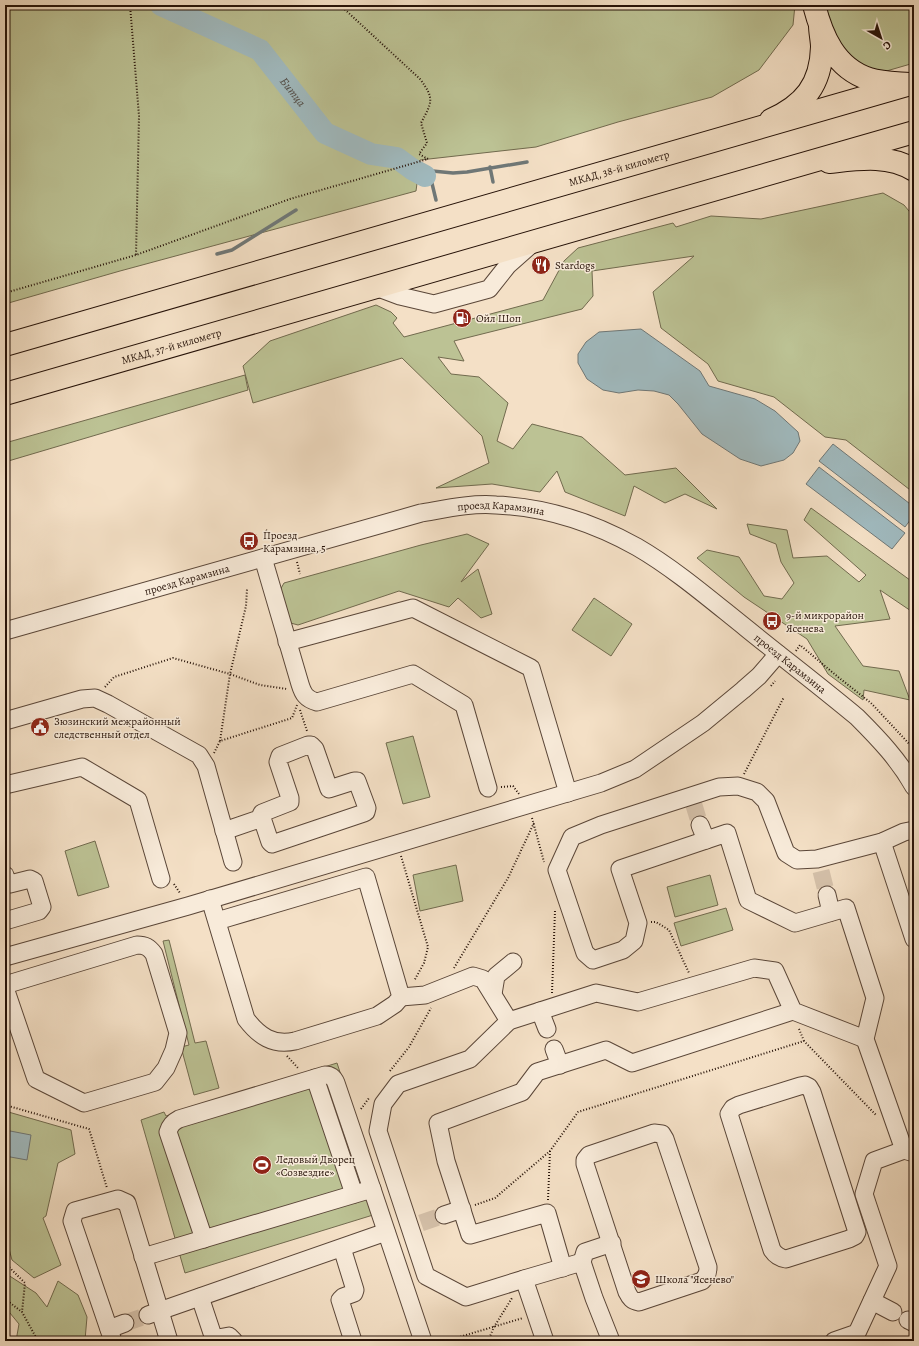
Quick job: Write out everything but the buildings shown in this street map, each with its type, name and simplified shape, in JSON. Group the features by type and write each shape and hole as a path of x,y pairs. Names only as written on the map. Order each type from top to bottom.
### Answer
{"main road":[{"path":"817,15 829,46 840,59 856,73 869,79 911,84"},
{"path":"748,131 781,116 796,106 806,97 814,85 822,47 817,15"},
{"name":"МКАД, 38-й километр","path":"5,345 911,84"},
{"path":"376,287 914,132"},
{"path":"796,166 867,159 889,160 906,165 914,170"},
{"name":"МКАД, 37-й километр","path":"5,394 376,287"}],"street":[{"path":"376,287 400,296 434,304 489,289 508,266 536,241"},
{"name":"проезд Карамзина","path":"5,631 421,513 495,504 524,507 566,517 592,526 638,548 682,578 858,717 908,770 914,787"},
{"path":"263,558 302,691 310,700 317,702 413,674 464,705 488,788"},
{"path":"287,642 413,608 531,668 568,793"},
{"path":"6,954 188,906 601,783 635,769 703,723 759,676 778,654"},
{"path":"5,721 82,699 95,698 199,755 206,766 232,862"},
{"path":"308,745 312,745 315,749 329,789 357,781 367,808 366,812 364,813 272,844 262,818 262,813 287,804 290,800 278,762 280,756 308,745"},
{"path":"5,786 82,767 138,800 161,879"},
{"path":"834,1341 857,1333 888,1266 864,1194 874,1161 909,1151 865,1039 875,998 846,908 795,923 748,900 727,833 703,833 620,869 638,923 634,941 623,950 593,960 585,952 556,870 572,837 601,825 692,799 719,787 738,786 757,792 766,801 786,853 797,860 819,865 882,842 904,832 914,830"},
{"path":"224,832 262,818"},
{"path":"882,842 914,940"},
{"path":"5,875 7,882 10,884 30,880 34,881 42,906 39,911 5,921"},
{"path":"217,922 366,876 401,997"},
{"path":"827,895 831,912"},
{"path":"210,899 246,1018 254,1029 273,1041 285,1044 377,1016 395,1004 401,997 425,995 473,976 484,979 509,1021"},
{"path":"5,985 137,945 144,945 150,948 154,954 178,1033 174,1050 166,1068 155,1082 84,1103 36,1079 5,988"},
{"path":"493,994 496,976 513,962"},
{"path":"582,1262 466,1297 426,1276 415,1224 378,1131 384,1104 398,1084 470,1059 509,1021 596,993 638,1002 754,968 775,971 793,1011"},
{"path":"546,1010 547,1029"},
{"path":"563,1268 547,1213 470,1235 446,1161 438,1123 522,1092 537,1072 557,1057 606,1050 632,1062 793,1011 865,1039"},
{"path":"204,1239 168,1132 169,1127 178,1119 329,1075 334,1078 423,1341"},
{"path":"312,1079 354,1194"},
{"path":"805,1085 809,1087 812,1092 847,1200 857,1232 855,1236 786,1259 780,1258 776,1255 772,1250 731,1122 729,1114 733,1108 800,1086 805,1085"},
{"path":"654,1133 662,1134 665,1139 708,1267 707,1276 702,1281 639,1302 633,1301 629,1298 612,1243 585,1164 585,1160 589,1155 654,1133"},
{"path":"144,1257 372,1189"},
{"path":"847,1200 864,1194"},
{"path":"125,1323 111,1335 72,1221 75,1211 118,1199 127,1203 144,1257 154,1313 169,1341"},
{"path":"444,1215 462,1209"},
{"path":"154,1313 386,1232"},
{"path":"611,1341 582,1262 585,1252 612,1243"},
{"path":"342,1248 355,1290 354,1293 342,1297 340,1300 353,1341"},
{"path":"524,1279 545,1341"},
{"path":"200,1297 212,1336 218,1338 229,1336 234,1341"},
{"path":"872,1301 893,1312"}],"path":[{"path":"130,5 139,116 136,255"},
{"path":"5,293 136,255 290,199 428,160 419,154 428,142 421,123 430,104 430,91 420,79 340,5"},
{"path":"206,766 220,741 230,674 246,606 247,589"},
{"path":"95,698 114,677 173,658 230,674 260,685 302,691 292,718 220,741"},
{"path":"738,786 784,697"},
{"path":"488,788 513,786 529,805 545,868"},
{"path":"386,1077 409,1047 508,878 534,823"},
{"path":"398,844 428,947 424,963 418,975 401,997"},
{"path":"161,879 170,877 188,906"},
{"path":"546,1010 555,904"},
{"path":"638,923 656,922 669,930 694,985"},
{"path":"273,1041 312,1079"},
{"path":"462,1209 495,1198 550,1151 578,1112 804,1041 879,1118"},
{"path":"358,1112 372,1094"},
{"path":"5,1105 89,1129 111,1201"},
{"path":"547,1213 550,1151"},
{"path":"5,1263 25,1283 22,1312"},
{"path":"488,1341 494,1326 524,1279"},
{"path":"5,1298 22,1312 38,1341"},
{"path":"446,1341 536,1314"}],"green space":[{"path":"5,5 795,5 793,25 759,70 712,97 618,122 536,147 420,160 416,191 120,271 5,304"},
{"path":"824,5 914,5 914,63 883,72 858,66 836,41"},
{"path":"883,193 904,205 914,217 914,493 846,440 825,437 774,397 718,381 708,364 661,328 653,292 694,256 592,271 593,296 582,309 454,341 464,361 438,357 451,374 479,377 508,403 497,441 513,449 532,424 582,437 625,475 676,468 717,509 685,494 665,503 634,486 625,516 565,492 557,471 540,492 492,484 436,488 489,463 482,436 402,358 253,403 243,366 270,341 376,305 391,312 397,318 393,323 404,337 543,300 564,261 578,248 673,223 676,227 711,216 761,219"},
{"path":"245,375 248,390 5,462 5,443"},
{"path":"811,508 914,583 914,613 880,590 890,619 835,626 863,666 899,671 910,700 864,690 863,700 828,674 807,639 744,597 697,558 707,550 739,557 764,596 782,599 794,583 781,562 776,544 750,534 747,524 787,530 793,558 827,556 859,582 866,575 804,520"},
{"path":"467,534 489,544 461,582 478,569 492,614 481,618 458,598 449,607 399,591 298,625 287,622 279,592 284,583 421,545"},
{"path":"594,598 632,624 611,656 572,630"},
{"path":"413,736 430,797 403,804 386,743"},
{"path":"95,841 109,887 78,896 65,851"},
{"path":"456,865 463,901 420,911 413,875"},
{"path":"710,875 718,905 675,917 667,887"},
{"path":"726,908 733,930 681,946 674,923"},
{"path":"169,940 195,1043 206,1041 219,1088 194,1095 181,1047 189,1045 163,941"},
{"name":"Ледовый Дворец «Созвездие»","path":"337,1063 386,1211 185,1273 141,1120 164,1112 166,1116"},
{"path":"5,1111 71,1130 75,1154 58,1163 46,1216 43,1218 61,1265 34,1278 12,1260 5,1234 7,1233 5,1231"},
{"path":"5,1273 36,1293 47,1307 58,1281 78,1295 87,1317 85,1340 16,1341 19,1324 5,1307"}],"water":[{"path":"641,329 700,371 709,386 755,399 775,411 798,432 800,441 793,453 784,460 761,466 740,459 702,434 669,395 654,391 638,390 619,393 603,390 587,379 578,363 578,354 586,342 599,332"},
{"path":"833,444 914,507 914,515 905,527 819,461"},
{"path":"819,467 905,533 892,549 806,484"},
{"path":"5,1130 31,1135 27,1160 5,1156"}],"waterway":[{"name":"Битца","path":"161,5 260,50 325,133 371,154 397,158 425,176"},
{"path":"412,169 453,173 527,162"},
{"path":"490,167 493,182"},
{"name":"Битца","path":"429,171 436,200"},
{"path":"217,254 232,250 296,210"}],"tunnel":[{"path":"693,802 700,825"},
{"path":"821,871 827,895"},
{"path":"421,1223 444,1215"},
{"path":"125,1323 148,1315"}],"place":[{"name":"Stardogs","path":"541,265"},
{"name":"Ойл Шоп","path":"462,318"},
{"name":"Проезд Карамзина, 5","path":"249,541"},
{"name":"9-й микрорайон Ясенева","path":"772,621"},
{"name":"Зюзинский межрайонный следственный отдел","path":"40,727"},
{"name":"Ледовый Дворец «Созвездие»","path":"262,1165"},
{"name":"Школа \"Ясенево\"","path":"641,1279"}]}
